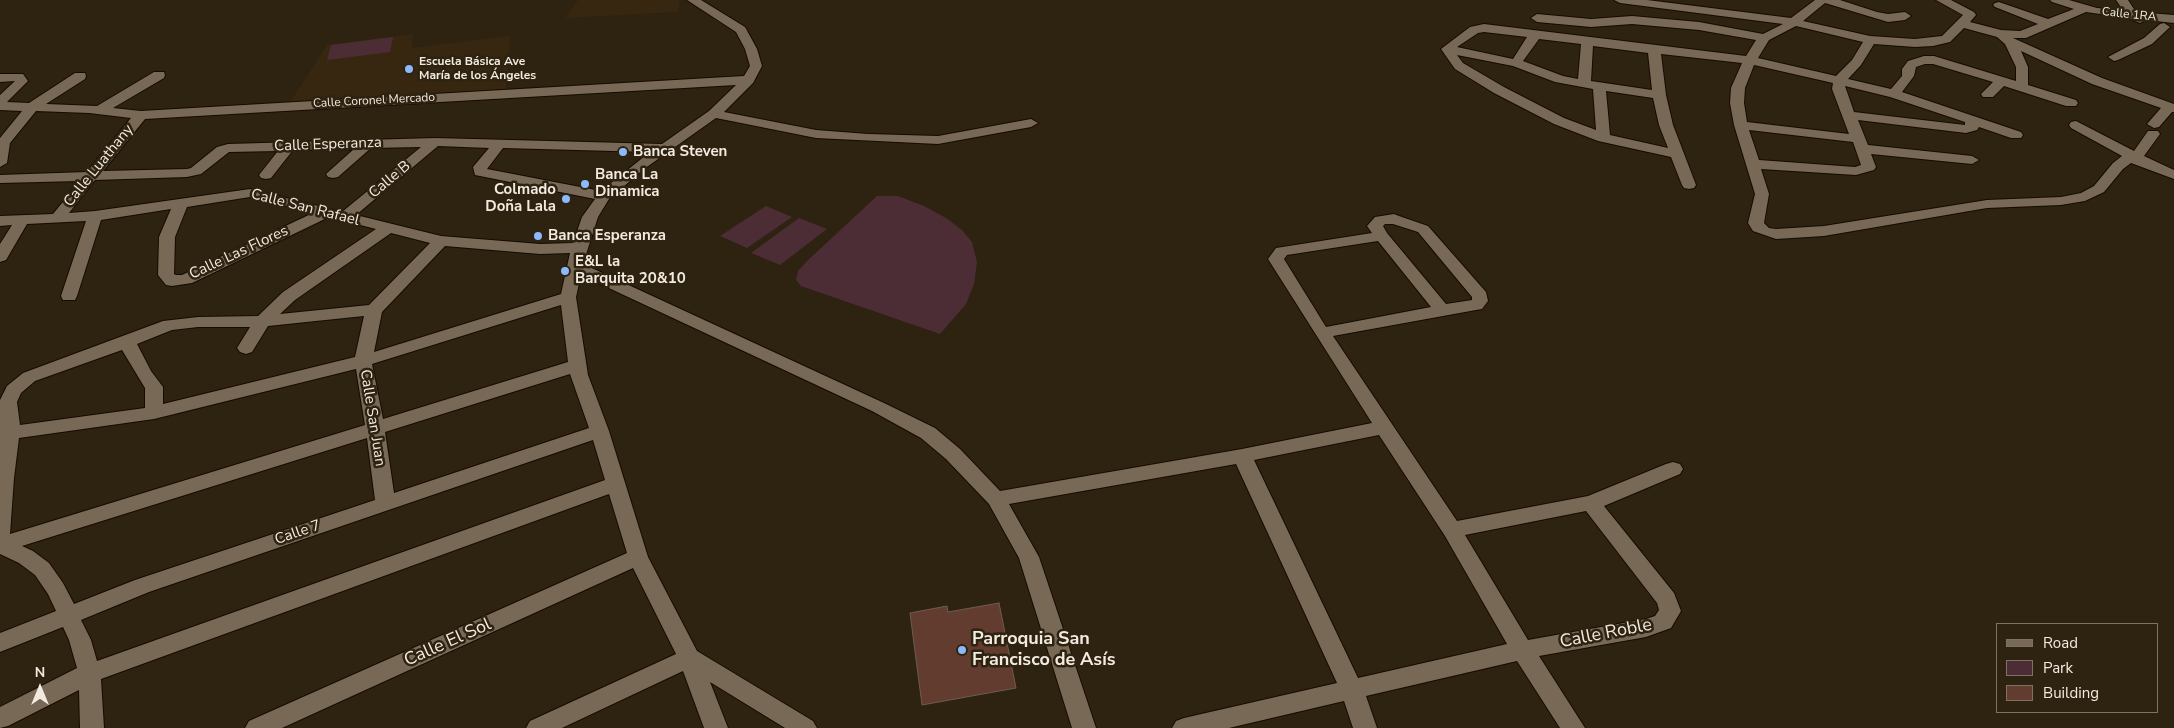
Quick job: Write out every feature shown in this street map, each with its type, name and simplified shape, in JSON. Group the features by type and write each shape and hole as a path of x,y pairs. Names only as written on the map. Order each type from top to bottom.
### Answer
{"street":[{"path":"693,0 741,30 751,49 756,66 748,80 714,114 639,166 604,196 590,217 568,297 579,375 600,431 638,557 689,658 716,728"},
{"path":"1620,0 1793,22 1870,40 1934,42 1946,38 1970,15 1942,0"},
{"path":"1822,0 1787,27 1764,38 1750,60 1738,88 1736,102 1741,125 1762,194 1756,223 1758,228 1776,234 1854,227 1987,204 2061,201 2084,197 2099,189 2118,166 2127,159 2136,158"},
{"path":"1828,0 1888,18 1905,16"},
{"name":"Calle 1RA","path":"2056,0 2083,9 2133,16 2171,25"},
{"path":"2122,0 2133,16"},
{"path":"2000,5 2047,23"},
{"path":"2006,38 2022,35 2083,9"},
{"path":"1537,18 1591,23 1632,20 1699,26 1764,38"},
{"path":"1960,23 2006,38 2097,81 2172,107 2154,129 2136,158"},
{"path":"2114,57 2148,41 2171,25"},
{"path":"1447,49 1478,28 1750,60 1894,94 2016,135"},
{"path":"1516,63 1535,35"},
{"path":"2006,38 2022,67 2022,87"},
{"path":"1838,80 1857,62 1870,40"},
{"path":"1584,84 1587,41"},
{"path":"1934,42 1934,60"},
{"path":"1447,49 1516,63 1560,79 1659,95"},
{"path":"1447,49 1459,66 1499,90 1559,121 1603,138 1677,154"},
{"path":"1654,50 1659,95 1666,125 1689,185"},
{"path":"1894,94 1908,76 1908,69 1912,64 1934,60 2071,103"},
{"path":"100,110 160,75"},
{"path":"0,162 1,143 32,107 80,76"},
{"path":"0,78 18,77 22,81 0,104"},
{"name":"Calle Coronel Mercado","path":"0,104 100,110 141,115 748,80"},
{"path":"1754,164 1856,171 1869,167 1839,89 1838,80"},
{"path":"1988,94 2002,81"},
{"path":"1599,86 1603,138"},
{"path":"714,114 816,134 868,138 938,140 1030,124"},
{"name":"Calle Luathany","path":"57,218 141,115"},
{"path":"1849,116 1966,129 1972,127 1971,119"},
{"path":"2076,124 2136,158 2174,175"},
{"path":"1741,125 1972,160"},
{"name":"Calle B","path":"345,217 435,142"},
{"path":"500,142 480,168 480,172 604,196"},
{"name":"Calle Esperanza","path":"0,179 187,173 196,171 225,149 289,146 500,142 665,148"},
{"path":"333,174 367,144"},
{"path":"266,175 289,146"},
{"name":"Calle San Rafael","path":"0,222 95,216 250,193 440,241 540,249 578,257"},
{"name":"Calle Las Flores","path":"182,202 167,237 166,275 172,281 186,279 328,212"},
{"path":"69,296 95,216"},
{"path":"1322,334 1476,305 1480,301 1480,296 1423,229 1394,219 1380,220 1375,226 1442,310"},
{"path":"0,257 21,222"},
{"path":"246,348 262,322 290,296 388,228"},
{"path":"1382,236 1278,253 1276,259 1322,334 1452,530 1522,650 1573,728"},
{"path":"0,535 8,402 13,390 29,377 169,326 198,322 262,322 374,310 440,241"},
{"path":"578,257 928,434 953,454 996,500 1029,557 1084,728"},
{"path":"5,433 63,428 154,413 363,361 568,297"},
{"name":"Calle San Juan","path":"374,310 363,361 375,428 384,503"},
{"path":"127,342 144,374 154,387 154,413"},
{"path":"0,545 578,365"},
{"path":"996,500 1242,456 1384,427"},
{"name":"Calle 7","path":"0,643 142,586 600,431"},
{"path":"1242,456 1352,690 1365,728"},
{"path":"1452,530 1591,503 1673,470"},
{"path":"0,719 89,673 615,484"},
{"name":"Calle Roble","path":"1522,650 1646,628 1663,622 1670,611 1666,599 1591,503"},
{"path":"0,545 26,557 42,569 56,589 80,640 89,673 92,728"},
{"name":"Calle El Sol","path":"257,728 638,557"},
{"path":"1184,728 1522,650"},
{"path":"538,728 689,658"},
{"path":"689,658 804,728"}],"shaded area":[{"path":"578,0 678,0 680,6 677,12 565,18"},
{"name":"Escuela Básica Ave María de los Ángeles","path":"413,34 412,48 510,36 506,90 290,102 327,45"}],"green space":[{"path":"393,37 390,52 327,60 331,45"},
{"path":"877,196 898,196 924,206 946,218 962,230 972,242 977,262 974,284 966,304 940,334 801,286 796,280 798,271 807,261"},
{"path":"766,206 792,217 747,248 720,236"},
{"path":"799,218 827,229 780,265 751,253"}],"building":[{"name":"Parroquia San Francisco de Asís","path":"999,603 1016,688 922,705 910,613 947,606 948,612"}],"place":[{"name":"Escuela Básica Ave María de los Ángeles","path":"409,69"},
{"name":"Banca Steven","path":"623,152"},
{"name":"Banca La Dinamica","path":"585,184"},
{"name":"Colmado Doña Lala","path":"566,199"},
{"name":"Banca Esperanza","path":"538,236"},
{"name":"E&L la Barquita 20&10","path":"565,271"},
{"name":"Parroquia San Francisco de Asís","path":"962,650"}]}
